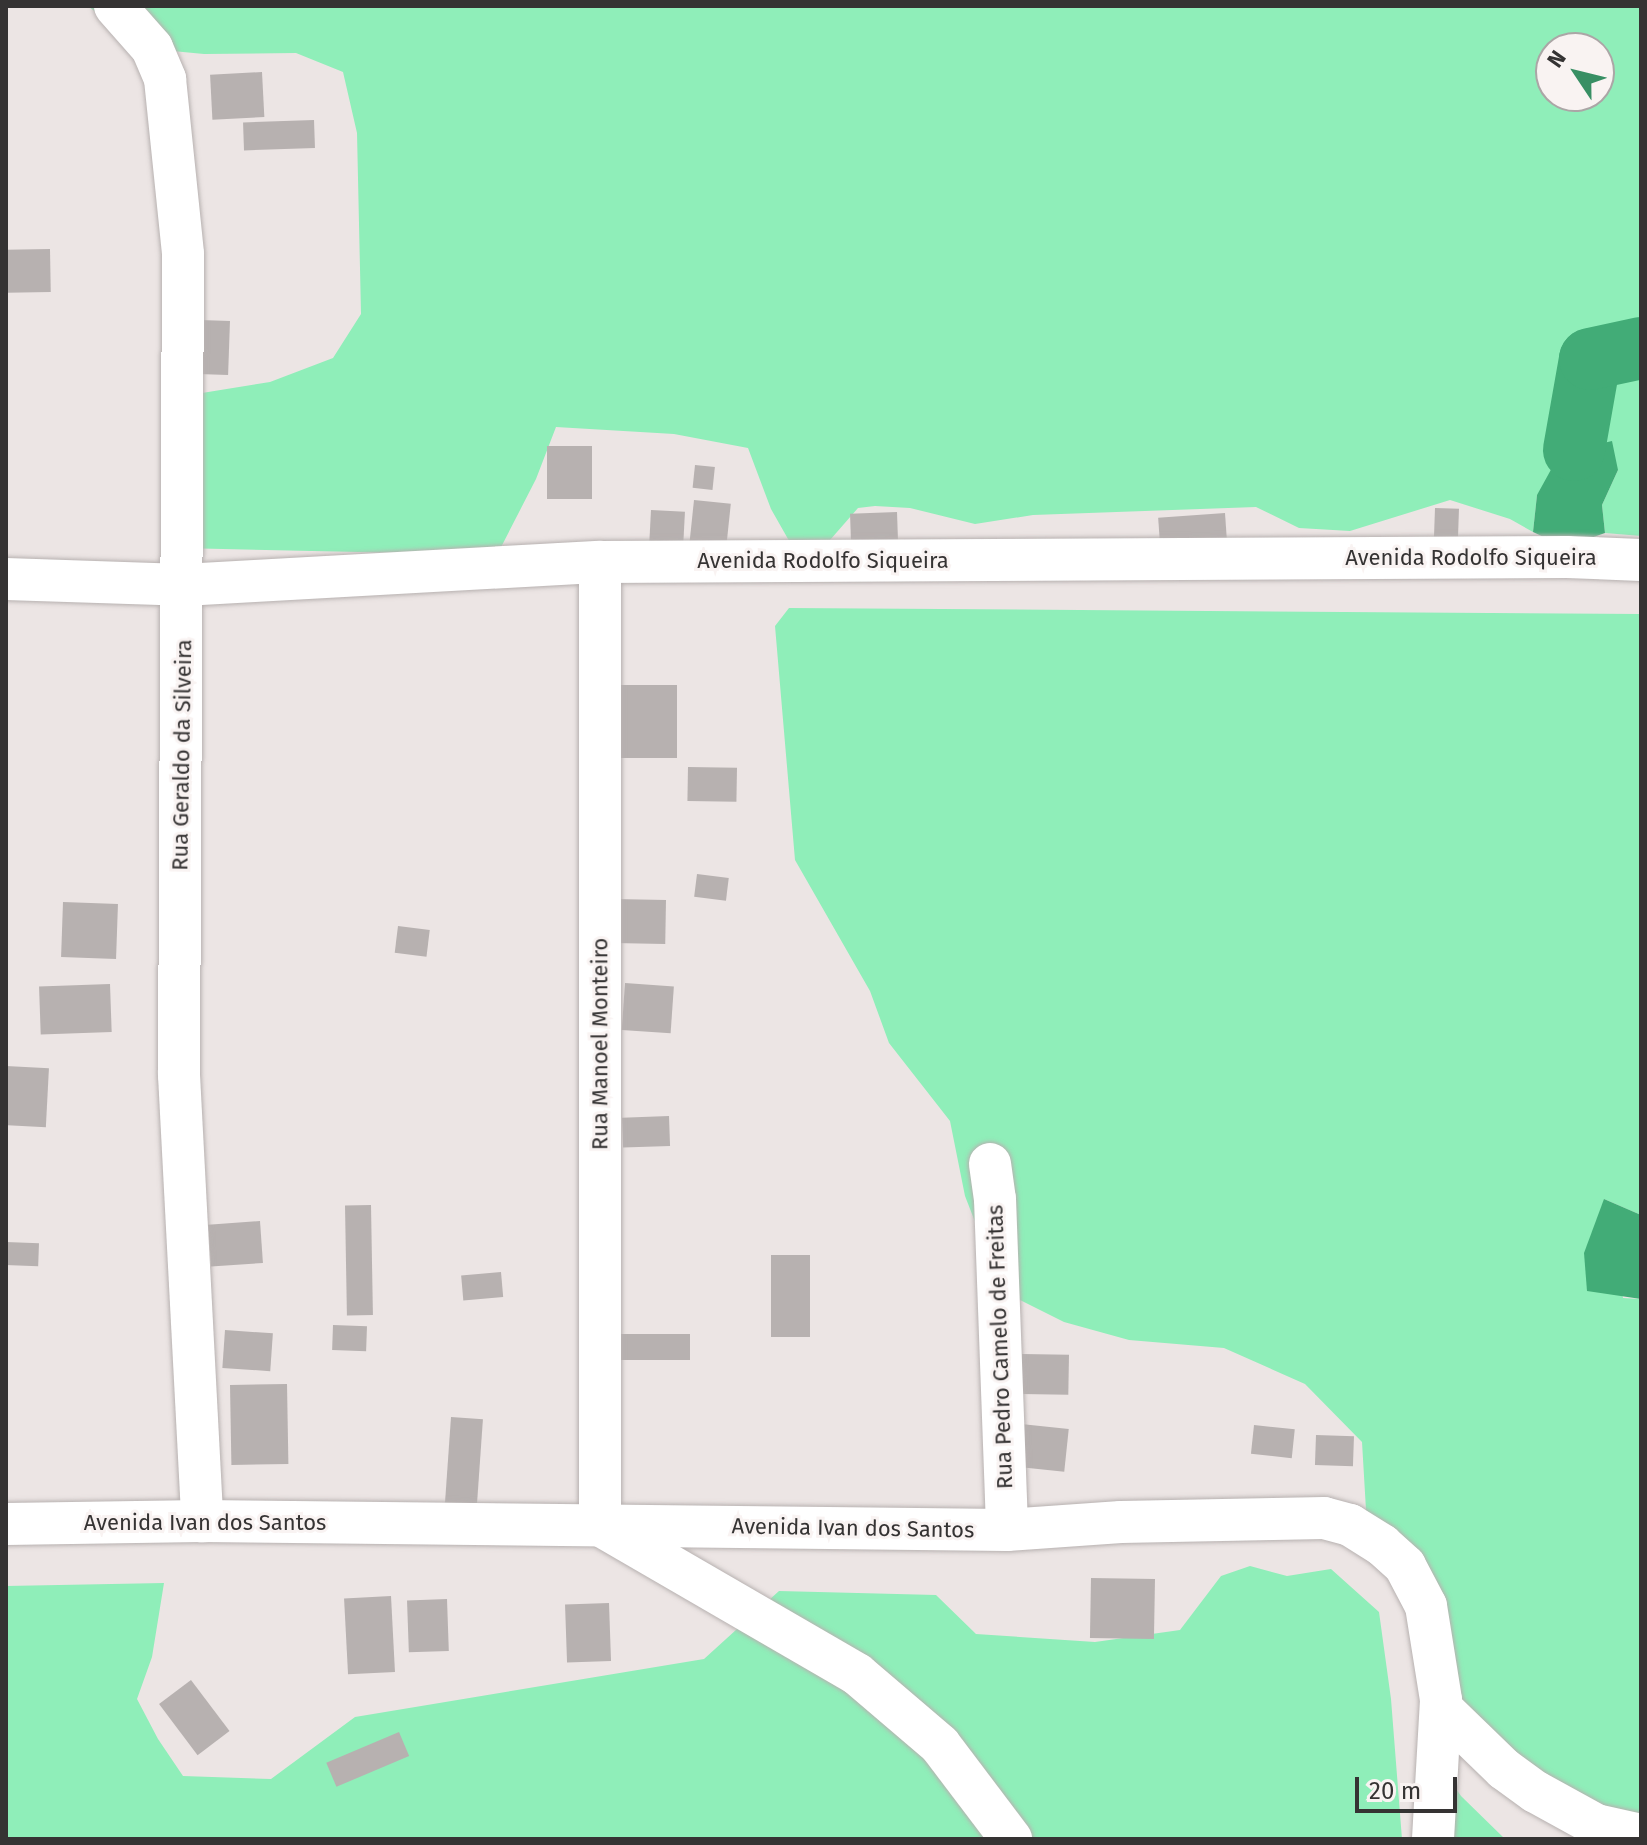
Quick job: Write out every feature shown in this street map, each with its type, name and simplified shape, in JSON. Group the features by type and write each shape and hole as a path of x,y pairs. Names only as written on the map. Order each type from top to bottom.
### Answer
{"street":[{"name":"Rua Geraldo da Silveira","path":"115,6 152,48 165,79 173,127 183,254 179,1075 202,1521"},
{"name":"Avenida Rodolfo Siqueira","path":"6,579 183,585 600,562 1551,557 1641,560"},
{"name":"Rua Manoel Monteiro","path":"600,562 600,1525"},
{"name":"Rua Pedro Camelo de Freitas","path":"990,1164 995,1199 996,1311 1007,1530"},
{"name":"Avenida Ivan dos Santos","path":"6,1524 202,1521 1007,1530 1121,1522 1324,1518 1350,1525 1382,1545 1405,1566 1420,1590 1435,1650 1441,1708 1433,1839"},
{"path":"600,1525 857,1674 940,1745 1011,1839"},
{"path":"1441,1708 1504,1769 1536,1792 1596,1825 1641,1835"}],"shaded area":[{"path":"88,6 1641,6 1641,536 1605,533 1602,505 1618,470 1537,495 1533,532 1510,519 1450,500 1350,531 1299,528 1256,507 1033,515 975,524 910,508 875,506 858,508 830,540 792,546 771,509 748,448 674,434 556,427 536,479 497,555 179,548 202,393 270,382 333,358 361,314 357,133 343,72 296,53 204,54 141,48"},
{"path":"1612,441 1618,470 1602,505 1605,533 1565,547 1533,532 1537,495 1553,466 1574,450"},
{"path":"789,608 1641,614 1641,1215 1604,1199 1623,1298 1641,1299 1641,1821 1571,1822 1445,1681 1367,1527 1362,1442 1305,1384 1224,1348 1129,1340 1064,1322 1002,1291 965,1196 950,1121 889,1043 870,991 795,860 775,626"},
{"path":"1604,1199 1641,1215 1641,1299 1587,1291 1584,1253"},
{"path":"1250,1566 1287,1576 1331,1569 1379,1612 1391,1699 1402,1839 6,1839 6,1586 164,1583 152,1657 137,1699 158,1739 183,1776 271,1779 355,1717 704,1659 779,1591 936,1595 976,1634 1095,1642 1180,1630 1221,1576"},
{"path":"1435,1759 1461,1796 1505,1839 1438,1839"}],"building":[{"path":"262,72 264,117 212,120 210,75"},
{"path":"314,120 315,148 244,150 243,122"},
{"path":"50,249 51,292 7,293 6,250"},
{"path":"200,320 230,321 228,375 198,374"},
{"path":"547,446 592,446 592,499 547,499"},
{"path":"695,465 715,467 712,490 693,488"},
{"path":"694,500 731,504 726,553 689,549"},
{"path":"1435,508 1459,509 1458,546 1434,545"},
{"path":"651,510 685,512 683,556 649,554"},
{"path":"897,512 898,543 851,545 850,514"},
{"path":"1225,513 1227,540 1160,545 1158,518"},
{"path":"619,685 677,685 677,758 619,758"},
{"path":"688,767 737,768 736,802 687,801"},
{"path":"697,874 729,878 726,901 694,897"},
{"path":"614,899 666,900 665,944 613,943"},
{"path":"63,902 118,904 116,959 61,957"},
{"path":"398,926 430,930 426,957 395,953"},
{"path":"625,983 674,986 671,1033 622,1030"},
{"path":"110,984 112,1032 41,1034 39,986"},
{"path":"6,1066 49,1068 46,1127 6,1125"},
{"path":"669,1116 670,1146 623,1148 622,1118"},
{"path":"345,1205 371,1205 373,1315 347,1315"},
{"path":"260,1221 263,1263 211,1267 208,1225"},
{"path":"6,1242 39,1243 38,1266 6,1265"},
{"path":"771,1255 810,1255 810,1337 771,1337"},
{"path":"501,1272 503,1297 463,1300 461,1275"},
{"path":"333,1325 367,1326 366,1351 332,1350"},
{"path":"225,1330 273,1333 270,1371 222,1368"},
{"path":"613,1334 690,1334 690,1360 613,1360"},
{"path":"1022,1354 1069,1355 1068,1395 1021,1394"},
{"path":"287,1384 288,1464 231,1465 230,1385"},
{"path":"451,1417 483,1419 476,1512 445,1510"},
{"path":"1021,1424 1069,1429 1064,1472 1017,1467"},
{"path":"1254,1425 1295,1429 1292,1458 1251,1454"},
{"path":"1316,1435 1354,1436 1353,1466 1315,1465"},
{"path":"1091,1578 1155,1579 1154,1639 1090,1638"},
{"path":"391,1596 395,1672 348,1674 344,1598"},
{"path":"447,1599 449,1651 409,1652 407,1600"},
{"path":"609,1603 611,1661 567,1663 565,1605"},
{"path":"191,1680 230,1731 198,1755 159,1704"},
{"path":"399,1732 409,1756 336,1787 326,1763"}],"waterway":[{"path":"1574,450 1590,359 1641,348"}]}
